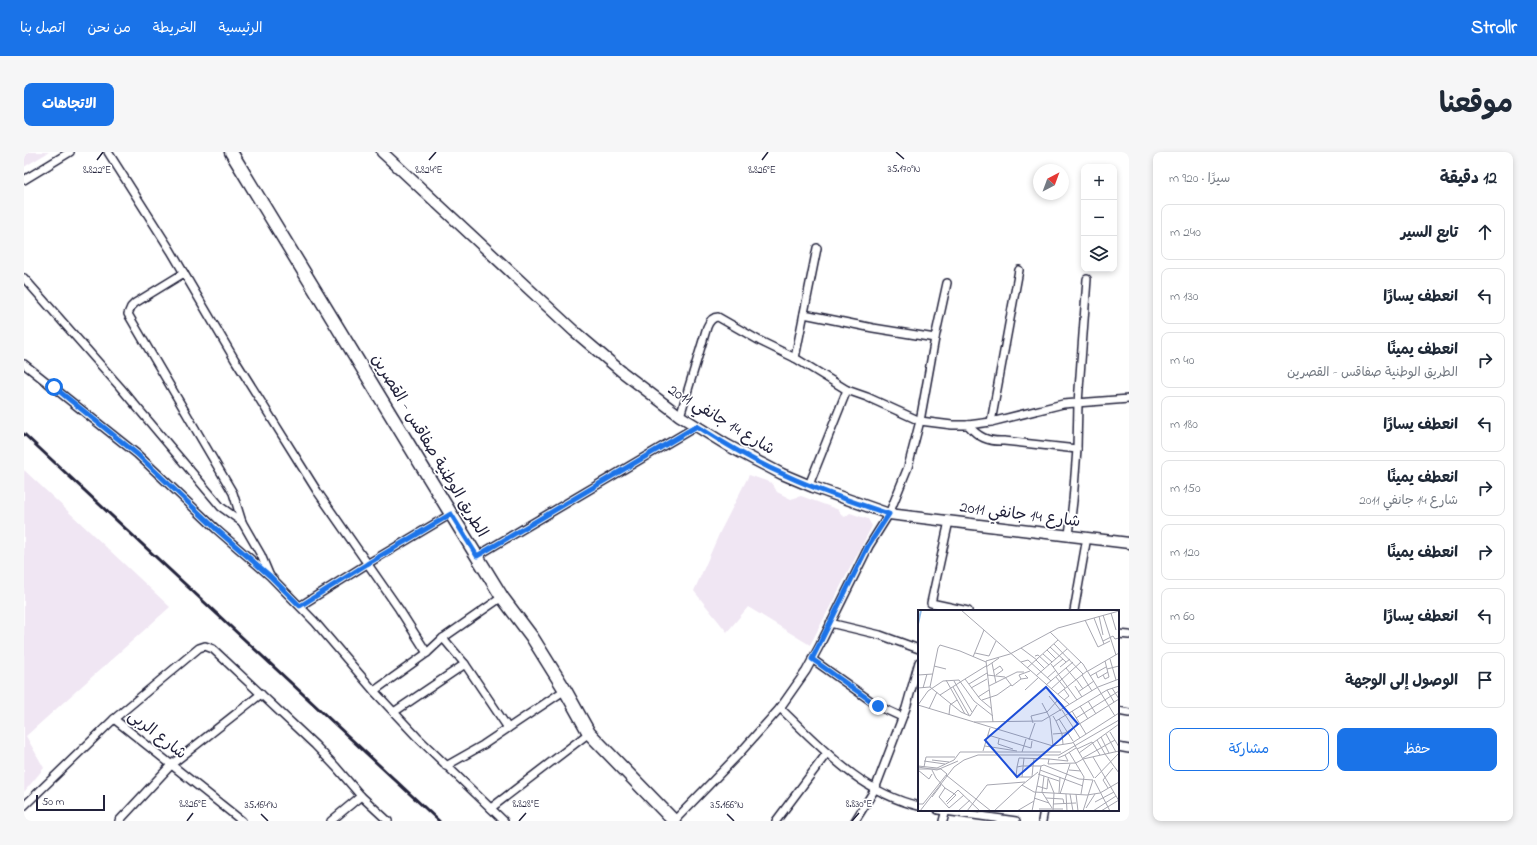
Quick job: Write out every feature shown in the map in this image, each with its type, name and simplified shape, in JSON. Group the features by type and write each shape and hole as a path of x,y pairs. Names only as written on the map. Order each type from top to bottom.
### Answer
{"main road":[{"name":"الطريق الوطنية صفاقس - القصرين","path":"231,152 502,597 532,637 565,690 589,733 674,821"},
{"name":"شارع 14 جانفي 2011","path":"382,152 574,331 621,371 680,416 755,460 809,485 889,514 1129,543"}],"street":[{"path":"24,180 70,152"},
{"path":"108,152 317,491 427,653"},
{"path":"795,358 817,248"},
{"path":"991,422 1019,270"},
{"path":"184,273 135,303 131,307 128,314 233,492 242,522 261,555 270,576"},
{"path":"24,278 120,387 217,502 242,522"},
{"path":"1068,535 1073,501 1077,449 1078,402 1087,279"},
{"path":"674,821 729,765 780,708 806,671 868,546 889,514 908,467 920,421 935,338 947,283"},
{"path":"804,314 873,328 935,338"},
{"path":"680,416 707,327 710,321 716,317 795,358 847,390 920,421 952,425 968,425 991,422 1063,404 1129,399"},
{"path":"24,364 137,454 216,529 270,576 338,647 374,691 394,712 446,766 504,821"},
{"path":"809,485 847,390"},
{"path":"968,425 985,439 994,442 1004,441 1077,449"},
{"path":"477,556 697,426"},
{"path":"300,606 451,514"},
{"path":"930,610 949,521"},
{"path":"1074,610 1087,538"},
{"path":"374,691 427,653 443,638 502,597"},
{"path":"931,603 963,610"},
{"path":"830,623 880,636 918,649"},
{"path":"1119,634 1129,635"},
{"path":"443,638 465,664 508,728"},
{"path":"114,719 190,655 199,648 205,646 213,649 261,694 336,767 360,796 388,821"},
{"path":"812,659 872,702 902,717"},
{"path":"394,712 465,664"},
{"path":"855,821 875,789 902,717 918,665"},
{"path":"446,766 483,745 565,690"},
{"path":"129,821 121,818 172,764 261,694"},
{"path":"780,708 827,753 860,780 893,798 918,806"},
{"path":"1119,711 1129,713"},
{"name":"شارع الربى","path":"24,806 114,719 242,821"},
{"path":"491,808 589,733"},
{"path":"1119,747 1129,750"},
{"path":"776,821 827,753"},
{"path":"331,821 360,796"},
{"path":"943,821 943,811 1016,821"},
{"path":"1042,821 1044,811"}],"shaded area":[{"path":"24,152 49,152 24,167"},
{"path":"24,470 170,607 26,736 44,768 24,792"},
{"path":"749,475 772,483 777,492 791,499 801,496 839,510 841,515 845,517 850,513 868,519 872,526 810,645 748,607 727,632 694,591 720,532"}],"railway":[{"path":"24,434 439,821"}],"route":[{"path":"54,387 137,454 216,529 270,576 300,606 451,514 477,556 697,426 727,445 782,474 842,498 889,514 868,546 812,659 878,706"}]}
